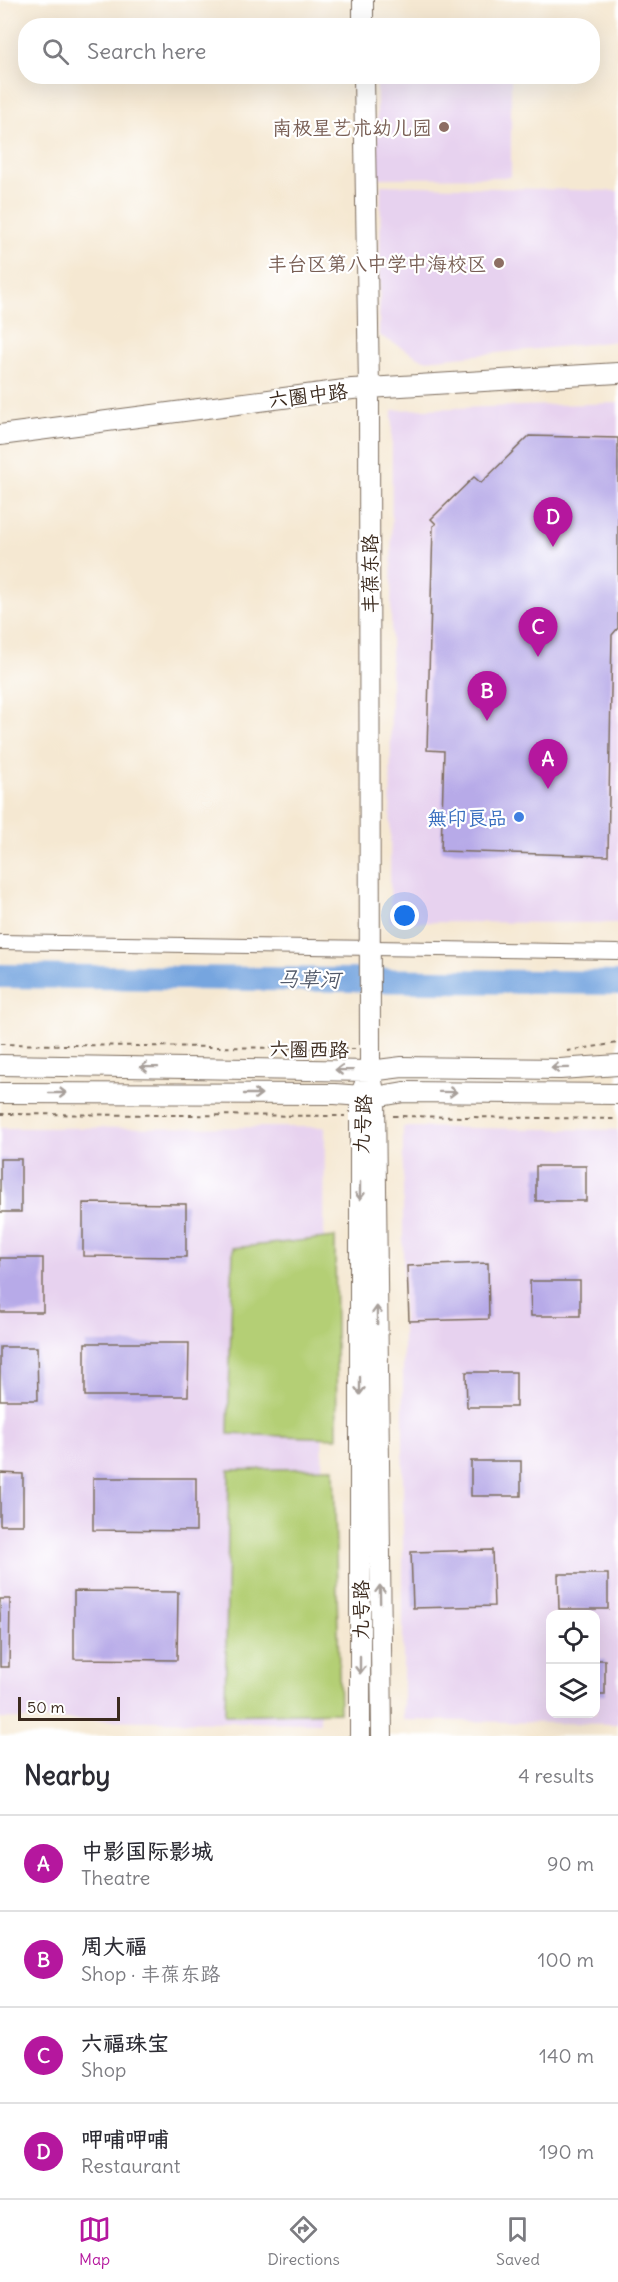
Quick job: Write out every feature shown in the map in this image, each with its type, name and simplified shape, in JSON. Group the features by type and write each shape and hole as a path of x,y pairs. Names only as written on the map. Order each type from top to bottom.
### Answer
{"street":[{"path":"363,0 363,18"},
{"name":"丰葆东路","path":"364,84 369,388 370,1071"},
{"name":"六圈中路","path":"0,435 369,388 618,373"},
{"path":"0,942 370,952 618,952"},
{"name":"六圈西路","path":"0,1065 370,1071 402,1067 560,1069 618,1065"},
{"name":"九号路","path":"360,1736 367,1106 370,1071"},
{"path":"0,1093 335,1094 367,1106 404,1092 618,1094"},
{"name":"九号路","path":"367,1106 382,1736"}],"path":[{"path":"563,1051 618,1043"},
{"name":"六圈西路","path":"0,1044 370,1049"},
{"path":"0,1114 367,1106 618,1119"}],"shaded area":[{"name":"南极星艺术幼儿园","path":"377,84 511,84 511,177 377,178"},
{"name":"丰台区第八中学中海校区","path":"381,185 618,191 618,341 424,360 379,335"},
{"path":"618,403 618,923 390,922 392,410"},
{"path":"325,1127 320,1723 0,1719 0,1128"},
{"path":"403,1127 618,1130 618,1724 403,1720"}],"green space":[{"path":"335,1237 337,1438 228,1434 233,1248"},
{"path":"334,1468 340,1712 225,1715 229,1470"}],"building":[{"path":"529,436 618,438 618,628 612,635 608,856 441,851 444,751 427,750 433,526 436,524 431,519 474,477 481,483"},
{"path":"0,1159 21,1159 21,1212 0,1212"},
{"path":"536,1166 586,1166 586,1201 536,1201"},
{"path":"83,1203 186,1204 186,1257 83,1256"},
{"path":"0,1258 43,1258 43,1312 0,1312"},
{"path":"488,1263 489,1319 409,1321 407,1266"},
{"path":"530,1281 580,1281 580,1316 531,1316"},
{"path":"85,1343 189,1343 188,1396 85,1396"},
{"path":"0,1347 37,1347 38,1400 0,1400"},
{"path":"466,1372 516,1372 516,1407 467,1407"},
{"path":"471,1461 521,1461 521,1496 471,1496"},
{"path":"0,1473 23,1474 23,1525 0,1525"},
{"path":"93,1478 196,1478 196,1531 93,1530"},
{"path":"492,1550 494,1606 413,1608 411,1552"},
{"path":"558,1574 608,1574 608,1609 559,1609"},
{"path":"74,1591 178,1592 177,1660 74,1659"},
{"path":"0,1599 10,1599 9,1667 0,1667"},
{"path":"600,1660 605,1660 605,1695 600,1695"}],"waterway":[{"name":"马草河","path":"0,976 618,983"}],"place":[{"name":"南极星艺术幼儿园","path":"444,127"},
{"name":"丰台区第八中学中海校区","path":"499,263"},
{"name":"呷哺呷哺","path":"553,547"},
{"name":"六福珠宝","path":"538,657"},
{"name":"周大福","path":"487,721"},
{"name":"中影国际影城","path":"548,789"},
{"name":"無印良品","path":"519,817"}]}
